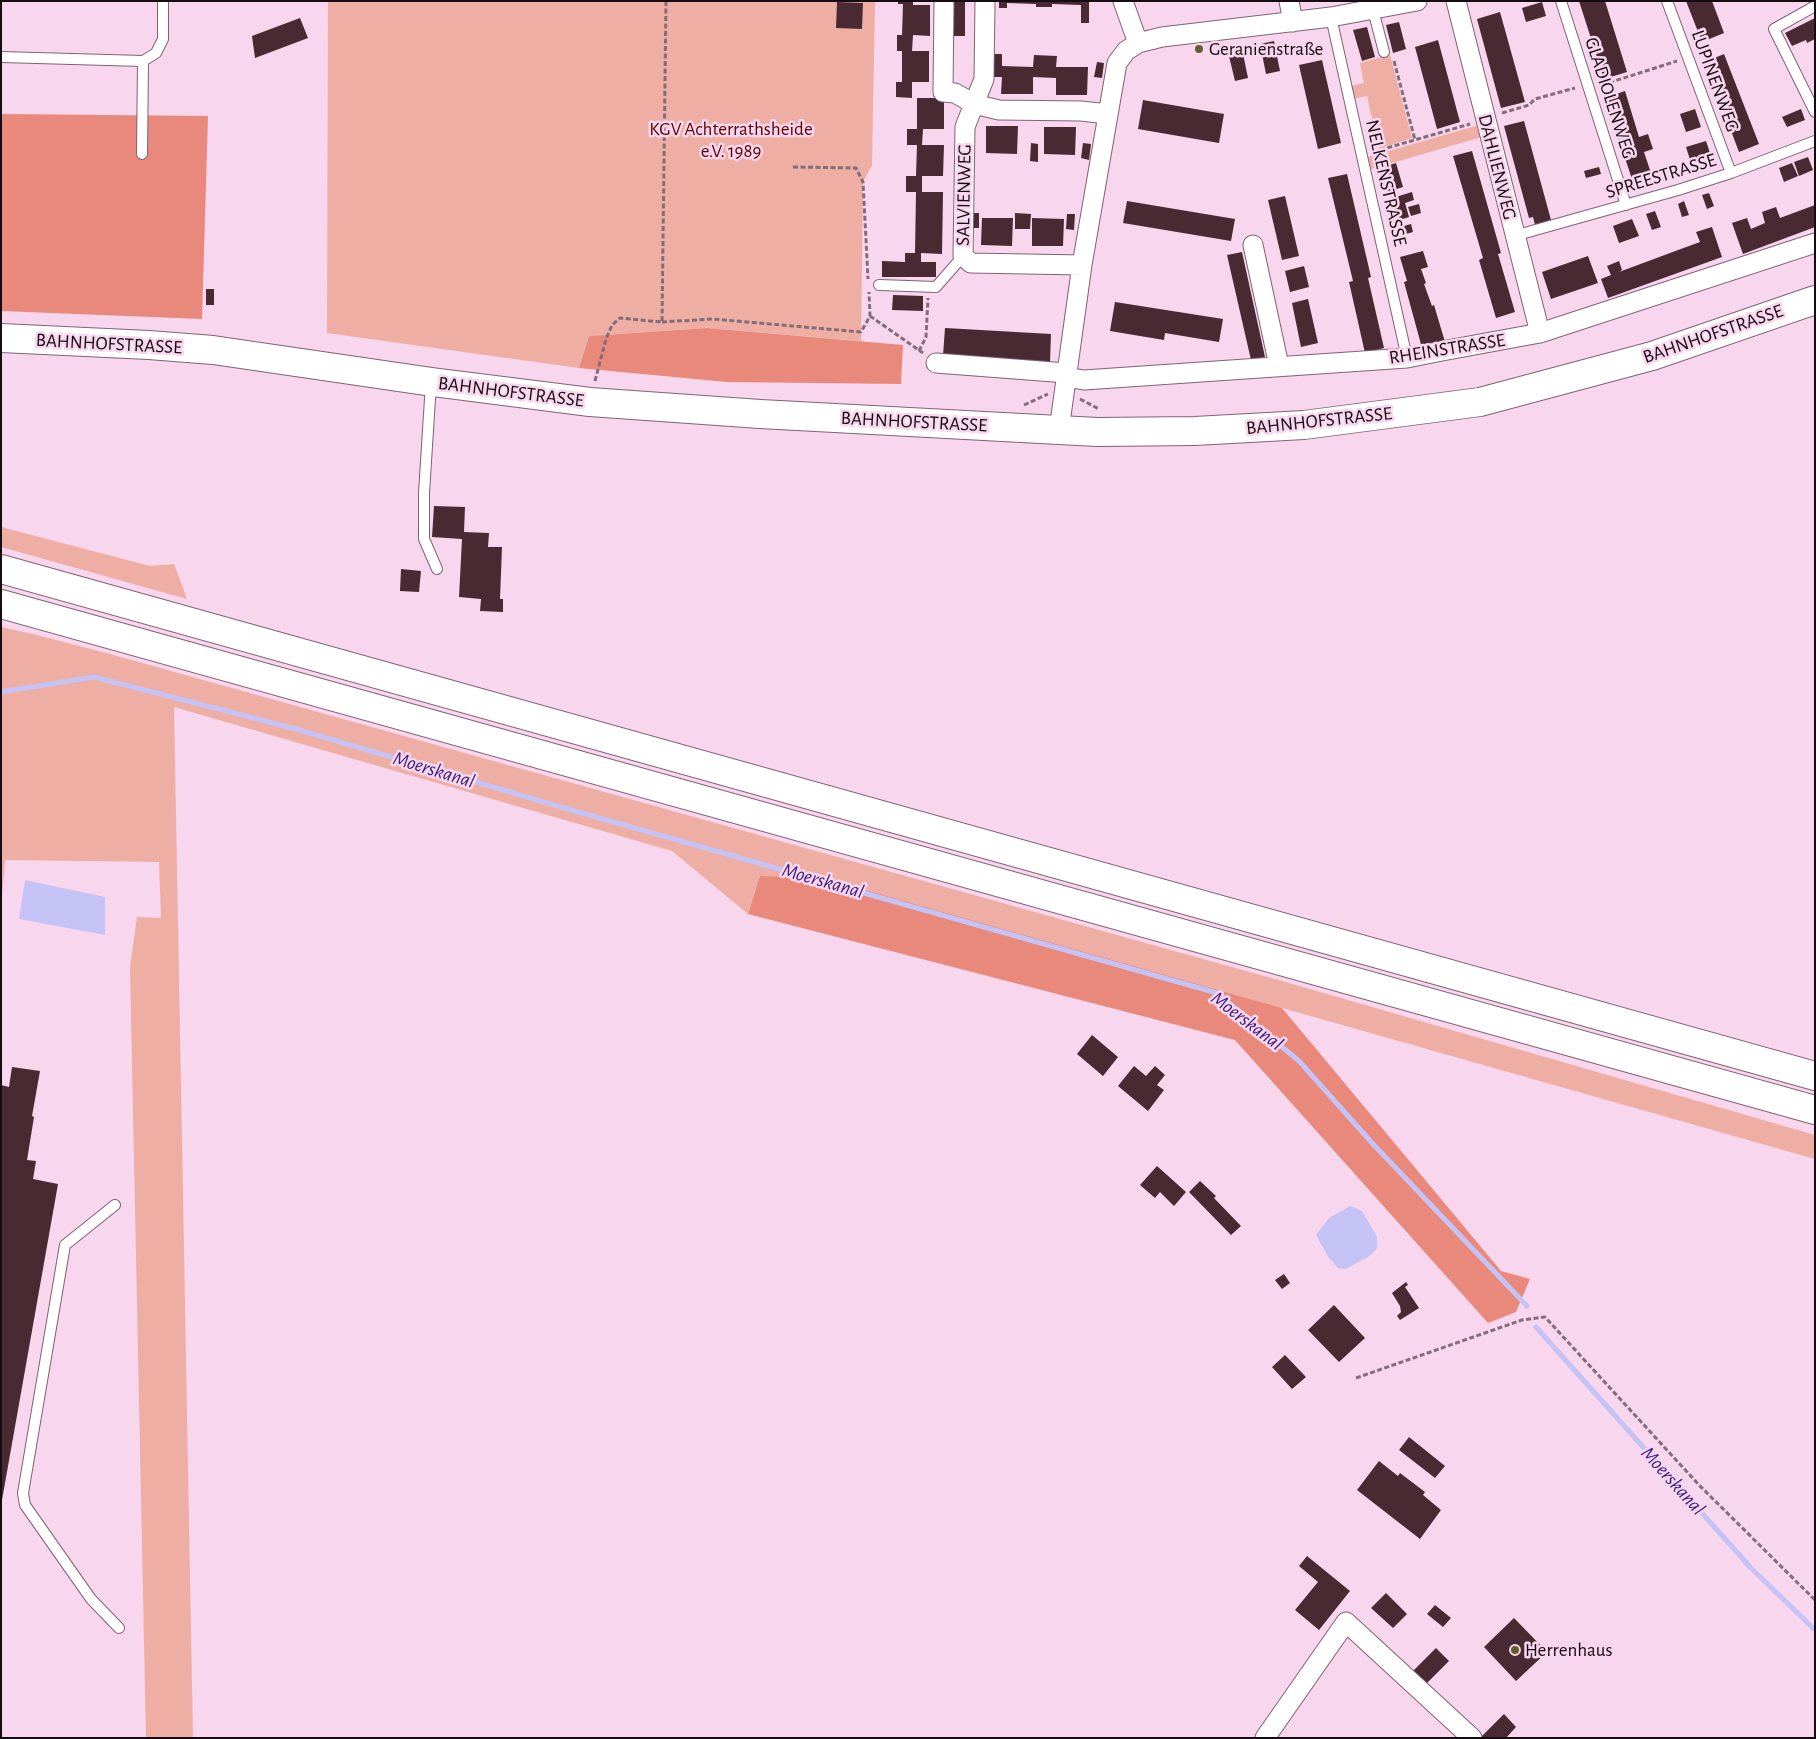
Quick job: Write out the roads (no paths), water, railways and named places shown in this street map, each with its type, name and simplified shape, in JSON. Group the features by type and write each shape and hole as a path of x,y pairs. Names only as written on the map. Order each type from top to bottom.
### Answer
{"main road":[{"name":"BAHNHOFSTRASSE","path":"1,338 213,350 432,382 594,386 760,414 1097,432 1195,431 1304,425 1480,402 1652,356 1815,300"},
{"path":"1,569 1815,1076"},
{"path":"1,604 1815,1110"}],"street":[{"path":"944,1 943,92 955,93 974,104 1000,110 1081,111 1108,114"},
{"name":"SALVIENWEG","path":"985,1 984,79 964,127 963,256 971,263 1082,265"},
{"path":"1123,1 1138,43"},
{"path":"1289,1 1293,22"},
{"path":"1059,430 1082,265 1108,114 1117,63 1126,50 1138,43 1162,36 1330,17 1417,1"},
{"name":"DAHLIENWEG","path":"1456,1 1540,333"},
{"name":"RHEINSTRASSE","path":"936,363 1065,381 1407,358 1540,333 1815,242"},
{"path":"1253,245 1279,366"},
{"path":"1265,1738 1346,1622 1472,1738"}],"lane":[{"path":"1,57 143,62 156,53 163,39 163,1"},
{"name":"GLADIOLENWEG","path":"1561,1 1626,205"},
{"name":"LUPINENWEG","path":"1667,1 1731,173"},
{"path":"1815,6 1774,29 1815,112"},
{"path":"1373,10 1384,52"},
{"name":"NELKENSTRASSE","path":"1330,17 1407,358"},
{"path":"142,154 143,62"},
{"name":"SPREESTRASSE","path":"1514,236 1731,173 1815,141"},
{"path":"879,285 936,287 963,256"},
{"path":"432,382 424,492 424,539 437,569"},
{"path":"115,1205 66,1245 23,1493 25,1505 91,1599 119,1628"}],"water":[{"path":"25,880 105,897 105,935 19,919"},
{"path":"1350,1206 1362,1211 1377,1237 1377,1248 1371,1255 1346,1269 1338,1268 1329,1258 1316,1235 1329,1218"}],"waterway":[{"name":"Moerskanal","path":"1,692 94,677 296,729 564,808 1217,993 1299,1061 1373,1144 1527,1306"},
{"name":"Moerskanal","path":"1536,1327 1751,1568 1815,1630"}],"place":[{"name":"Geranienstraße","path":"1199,49"},
{"name":"Herrenhaus","path":"1515,1650"}],"park label":[{"name":"KGV Achterrathsheide e.V. 1989","path":"731,140"}]}
